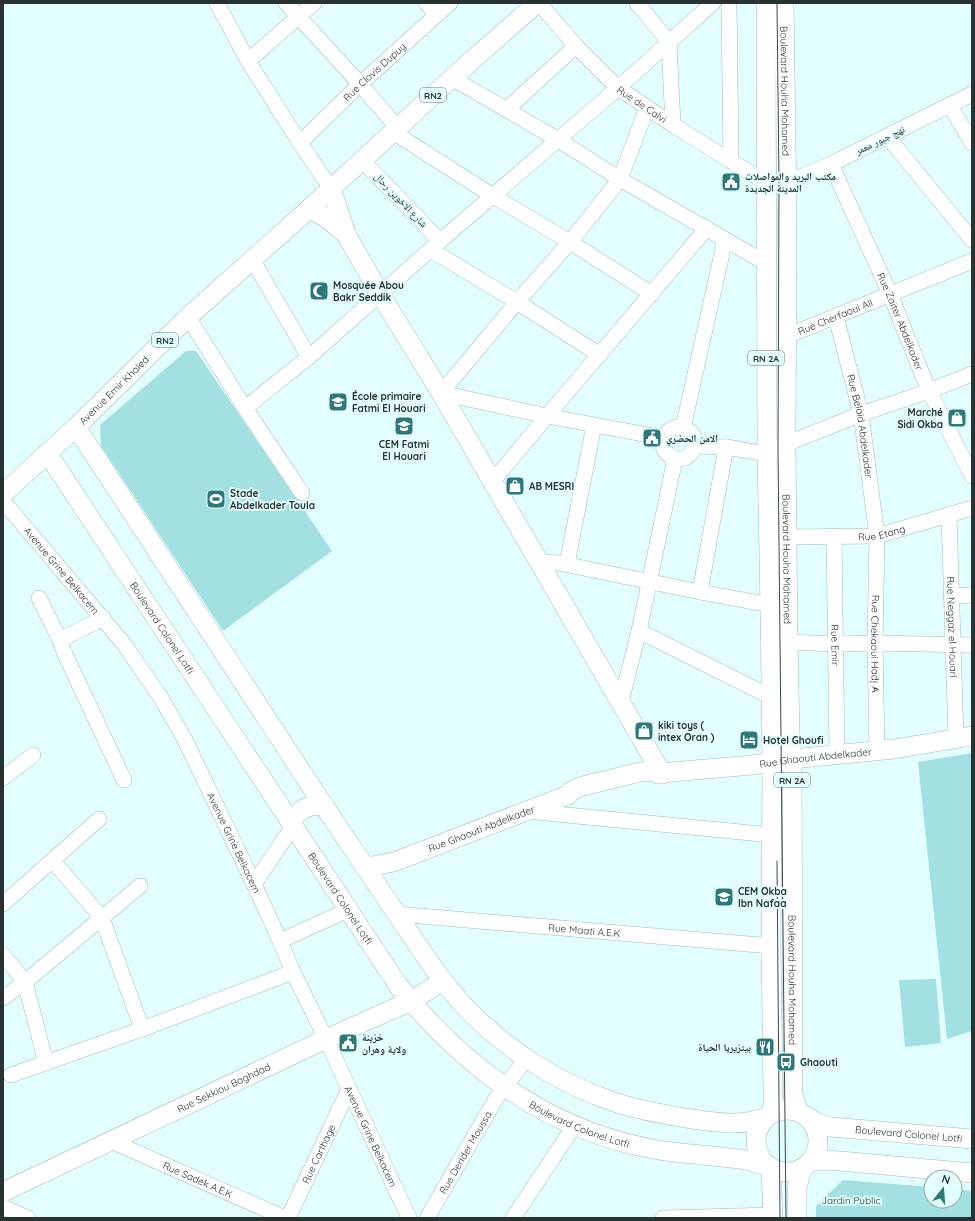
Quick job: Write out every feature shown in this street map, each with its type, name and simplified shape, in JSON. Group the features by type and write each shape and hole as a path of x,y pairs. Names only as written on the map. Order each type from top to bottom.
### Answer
{"main road":[{"name":"Boulevard Houha Mohamed","path":"766,3 765,182 767,454 772,762 771,946 773,1105 770,1115"},
{"name":"Boulevard Houha Mohamed","path":"784,3 788,642 790,736 792,759 792,1085 795,1104 798,1111 801,1113"},
{"name":"RN2","path":"331,189 532,4"},
{"name":"Avenue Emir Khaled","path":"3,494 48,454 188,317 331,189"},
{"path":"331,189 347,236 380,294 441,394 620,702 660,774"},
{"path":"309,209 325,217 347,236"},
{"path":"76,427 397,914 443,981 470,1012 526,1059 557,1077 618,1103 695,1119 727,1122 754,1121 785,1110 794,1110 801,1113 811,1121 817,1132 818,1144 817,1151 806,1166 797,1190 797,1218"},
{"name":"Boulevard Colonel Lotfi","path":"48,454 348,910 406,994 464,1055 504,1087 539,1108 574,1126 606,1138 653,1149 740,1159 771,1167"},
{"name":"Rue Ghaouti Abdelkader","path":"370,873 378,874 394,862 568,794 579,787 640,772 654,771 660,774 752,765 964,738"},
{"path":"280,805 296,802 302,798 311,785"},
{"path":"292,824 299,811 304,807 324,805"},
{"path":"406,994 443,981"},
{"name":"Rue Sekkiou Baghdad","path":"3,1192 391,1009 398,997 406,994"},
{"name":"Boulevard Colonel Lotfi","path":"801,1113 817,1123 841,1129 972,1139"},
{"path":"770,1115 762,1122 758,1129 756,1138 759,1154 771,1167 786,1172 821,1160 972,1173"},
{"path":"771,1167 773,1216"}],"street":[{"path":"216,3 248,61 331,189"},
{"path":"286,3 360,84 395,130 493,196 570,242 652,294"},
{"path":"248,61 314,3"},
{"path":"426,3 437,15"},
{"name":"Rue Clovis Dupuy","path":"300,143 360,84 450,3"},
{"path":"637,3 669,42 673,125"},
{"path":"245,408 309,357 435,245 618,88 713,3"},
{"path":"729,3 731,161"},
{"name":"Rue de Calvi","path":"532,4 618,88 673,125 765,182"},
{"path":"506,110 576,46"},
{"path":"452,78 557,139 620,179 708,228 725,240 766,263"},
{"name":"نهج جبور معمر","path":"786,183 831,164 972,94"},
{"path":"950,106 972,143"},
{"path":"647,108 620,179 570,242 517,302 441,394 664,438"},
{"path":"887,136 972,240"},
{"name":"شارع الاخوين رحال","path":"362,160 435,245 517,302 600,355"},
{"name":"Rue Zaiter Abdelkader","path":"831,164 890,294 929,391 972,476"},
{"path":"765,182 786,183"},
{"path":"492,482 708,228"},
{"path":"683,428 725,240"},
{"path":"252,259 309,357"},
{"name":"Rue Cherfaoui Ali","path":"787,336 972,261"},
{"path":"188,317 245,408 302,494"},
{"name":"Rue Belaid Abdelkader","path":"836,317 861,414 877,536"},
{"path":"695,446 726,447 767,454 786,444 861,414 929,391 972,374"},
{"path":"566,564 594,425"},
{"path":"676,427 683,428 692,433 695,438 695,446 690,455 686,458 675,459 666,452 663,444 664,438 669,430 676,427"},
{"path":"700,592 726,447"},
{"path":"620,702 639,631 675,459"},
{"name":"Avenue Grine Belkacem","path":"3,501 124,644 161,698 185,740 254,884 293,972 407,1213"},
{"name":"Rue Etang","path":"788,537 877,536 972,508"},
{"name":"Rue Neggaz el Houari","path":"948,515 953,645 964,738"},
{"name":"Rue Emir","path":"834,536 837,754"},
{"name":"Rue Chekaoui Hadj A","path":"877,536 875,643 877,750"},
{"path":"538,562 559,562 649,582 770,605"},
{"path":"951,596 972,595"},
{"path":"39,598 60,640 64,652 124,780"},
{"path":"60,640 102,618"},
{"path":"639,631 771,697"},
{"path":"788,642 835,644 875,643 972,645"},
{"path":"3,778 33,755"},
{"path":"525,811 772,835"},
{"path":"3,904 99,819"},
{"path":"254,884 292,824"},
{"path":"53,861 102,918 142,1029"},
{"path":"3,998 25,982 140,886"},
{"path":"280,941 348,910"},
{"name":"Rue Maati A.E.K","path":"397,914 771,946"},
{"path":"3,955 25,982 46,1062"},
{"path":"11,1074 142,1029 293,972"},
{"name":"Rue Derider Moussa","path":"429,1214 493,1103 526,1059"},
{"name":"Rue Carthage","path":"288,1218 349,1089"},
{"path":"513,1218 574,1126"},
{"name":"Rue Sadek A.E.K","path":"112,1141 285,1218"},
{"path":"3,1207 28,1218"},
{"path":"407,1213 418,1216 429,1214"},
{"path":"260,1218 272,1216 282,1218"},
{"path":"663,1218 773,1216"}],"green space":[{"name":"Stade Abdelkader Toula","path":"186,351 196,351 332,551 223,631 101,446 100,425"},
{"path":"972,753 972,1031 947,1039 918,762"},
{"path":"936,979 941,1043 905,1047 899,980"},
{"name":"Jardin Public","path":"843,1180 923,1186 923,1209 963,1209 963,1190 972,1191 972,1218 816,1218 816,1206"}],"tram line":[{"path":"777,3 779,183 778,448 786,1218"},
{"path":"777,861 780,1218"}],"place":[{"name":"مكتب البريد والمواصلات المدينة الجديدة","path":"731,182"},
{"name":"Mosquée Abou Bakr Seddik","path":"319,291"},
{"name":"École primaire Fatmi El Houari","path":"338,402"},
{"name":"Marché Sidi Okba","path":"957,418"},
{"name":"CEM Fatmi El Houari","path":"404,426"},
{"name":"الامن الحضري","path":"652,438"},
{"name":"AB MESRI","path":"515,486"},
{"name":"Stade Abdelkader Toula","path":"216,499"},
{"name":"kiki toys ( intex Oran )","path":"644,731"},
{"name":"Hotel Ghoufi","path":"749,740"},
{"name":"CEM Okba Ibn Nafaa","path":"724,897"},
{"name":"خزينة ولاية وهران","path":"348,1043"},
{"name":"بيتزيريا الحياة","path":"765,1047"},
{"name":"Ghaouti","path":"786,1062"}]}
